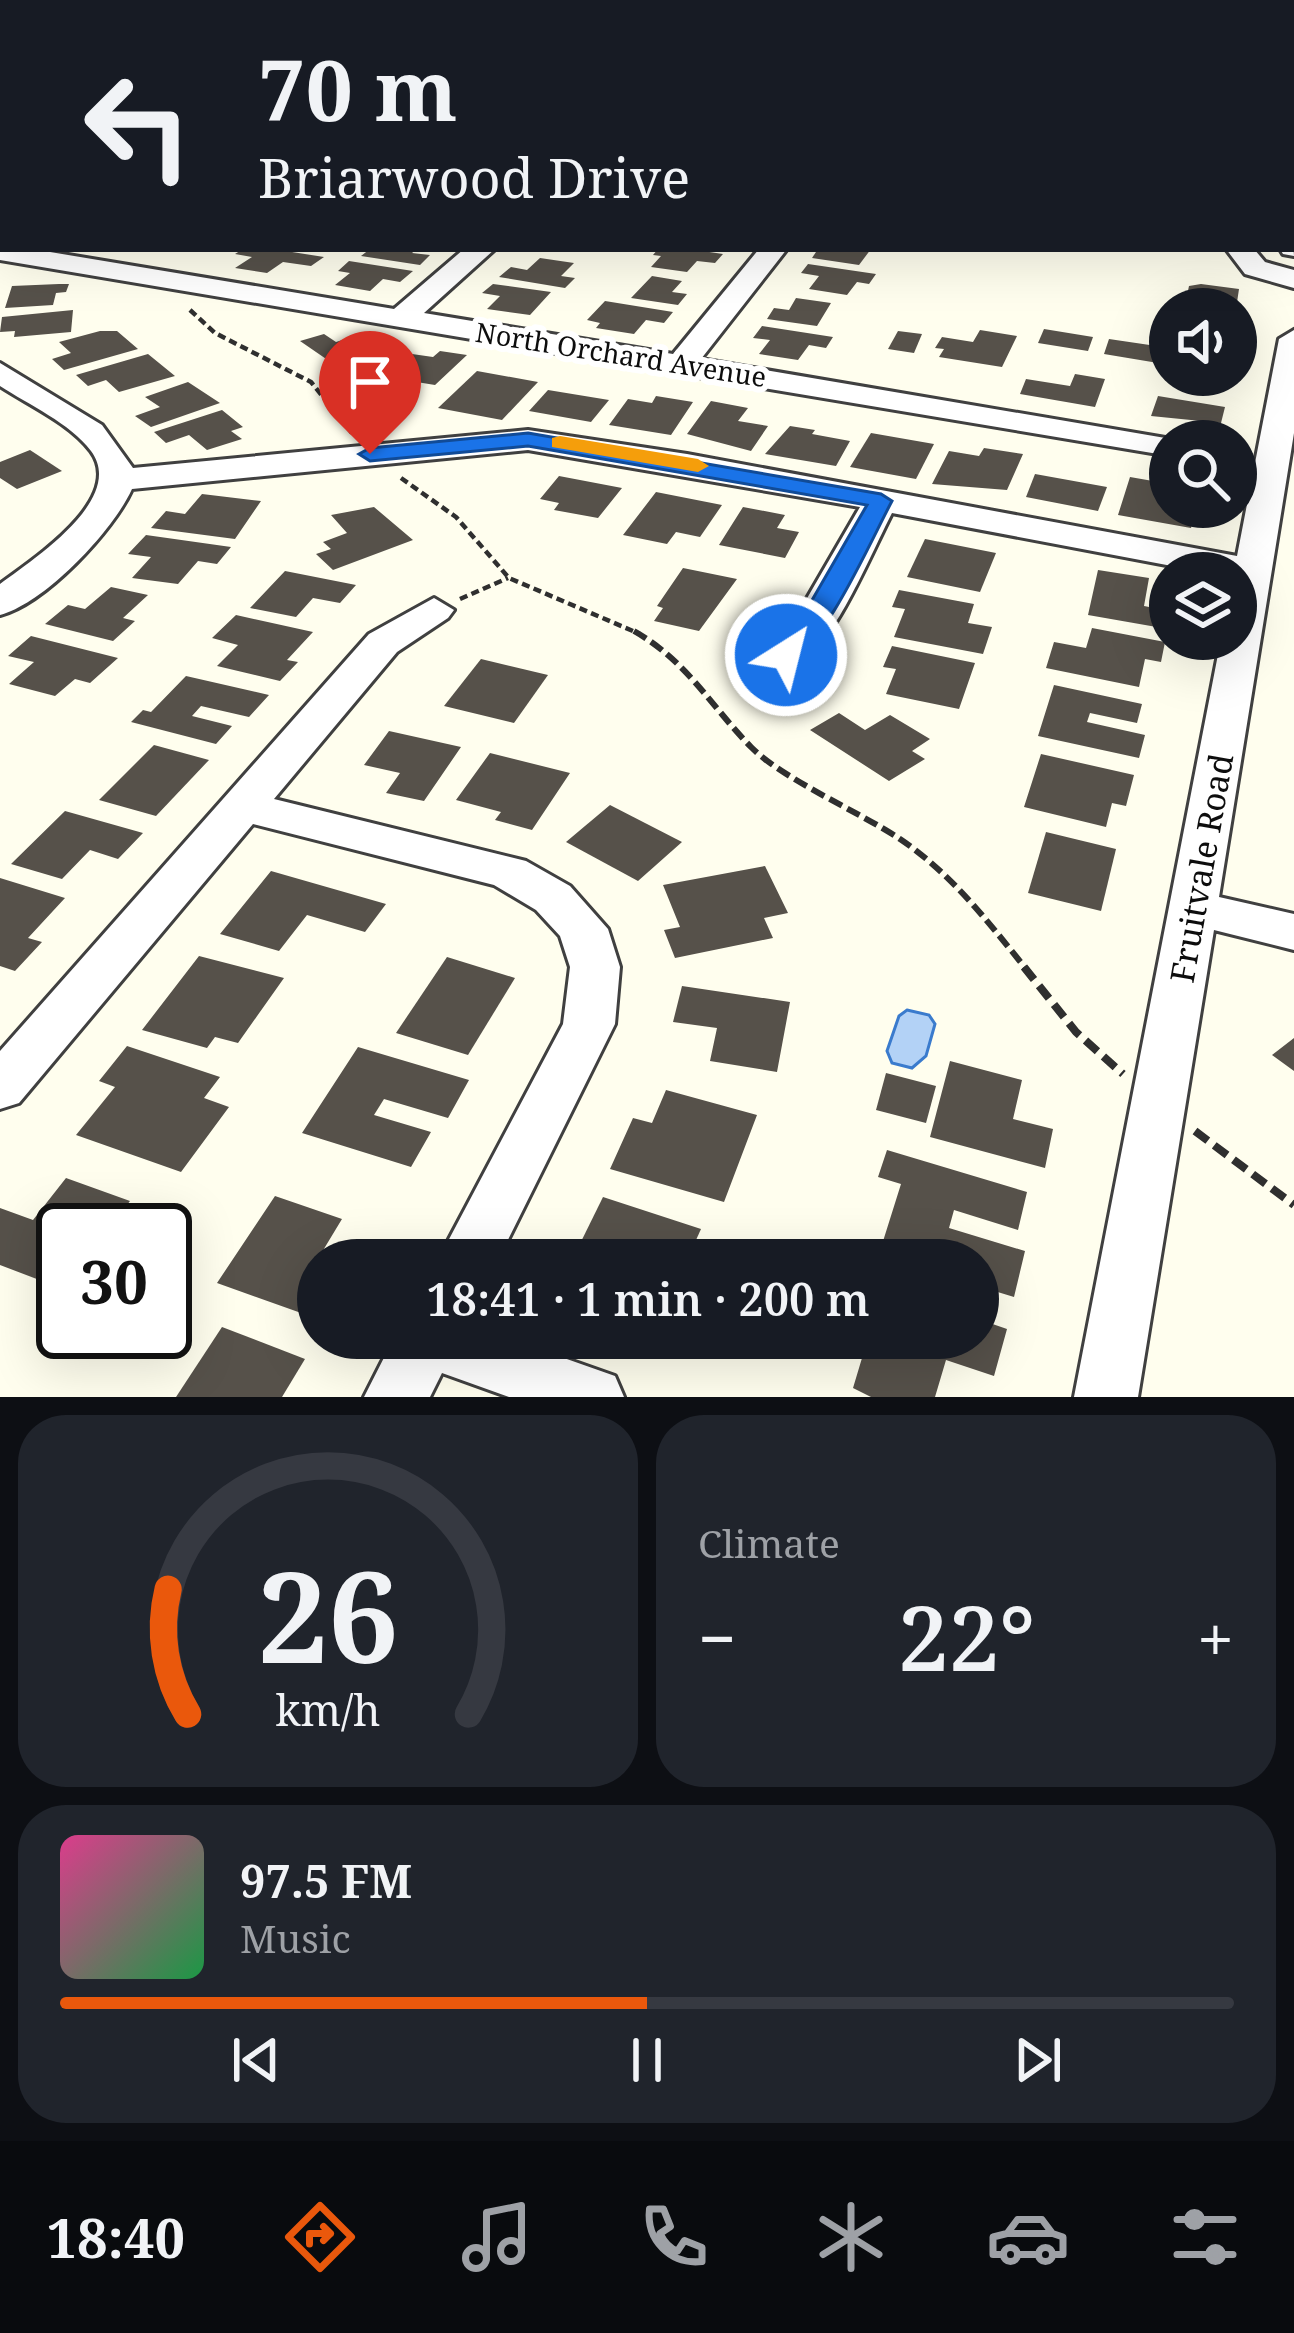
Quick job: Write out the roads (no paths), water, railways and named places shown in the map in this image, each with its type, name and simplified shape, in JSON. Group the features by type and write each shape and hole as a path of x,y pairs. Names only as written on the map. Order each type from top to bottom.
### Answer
{"street":[{"path":"401,318 478,252"},
{"path":"681,364 771,252"},
{"path":"1242,252 1255,268 1294,279"},
{"name":"North Orchard Avenue","path":"2,254 153,277 188,270 401,318 1149,442"},
{"name":"Fruitvale Road","path":"1255,552 1267,462 1294,339"},
{"path":"0,372 101,441 117,461 120,480 116,494 76,539 0,603"},
{"path":"120,480 528,440 1160,552"},
{"path":"786,655 812,625 881,501"},
{"path":"0,1088 383,644 434,610"},
{"name":"Fruitvale Road","path":"1106,1397 1237,660"},
{"path":"245,807 509,873 553,898 583,929 595,967 589,1024 479,1239"},
{"path":"1194,908 1294,932"},
{"path":"396,1397 416,1359"},
{"path":"484,1359 592,1397"}],"water":[{"path":"907,1010 929,1015 935,1024 926,1056 912,1068 892,1063 887,1051 899,1016"}]}
